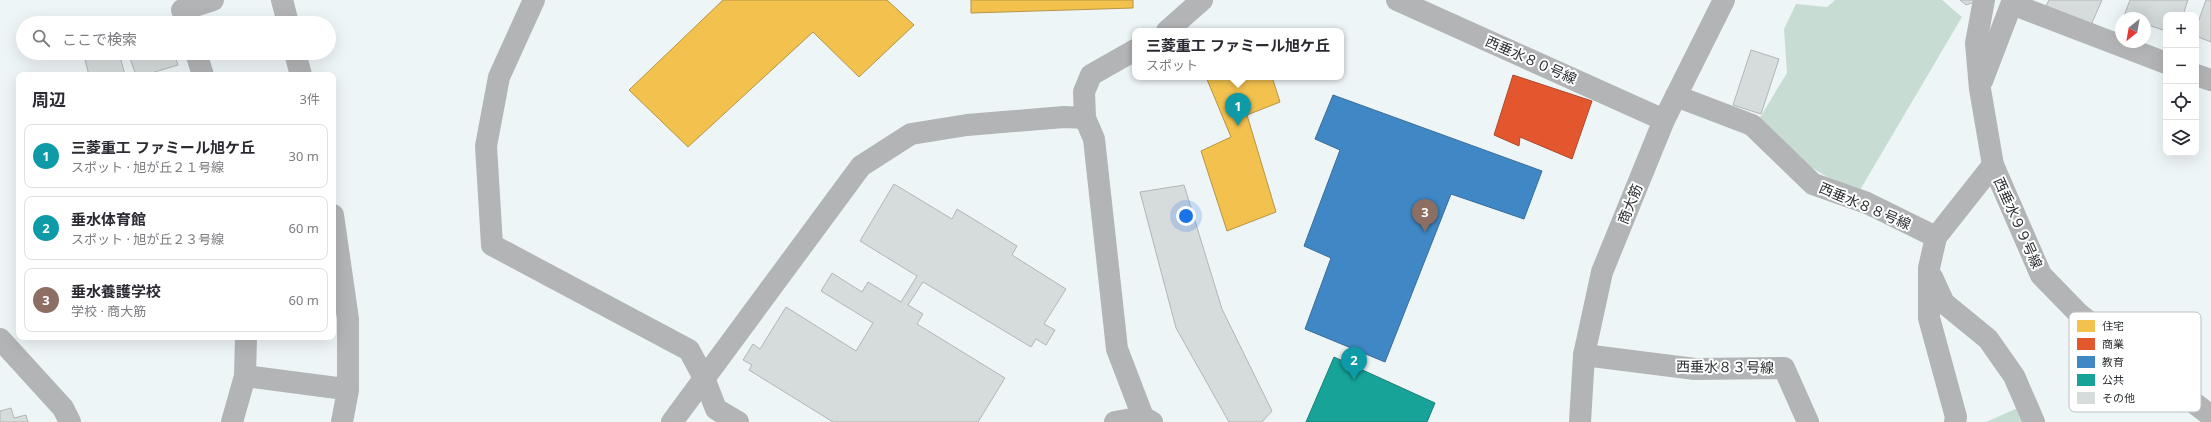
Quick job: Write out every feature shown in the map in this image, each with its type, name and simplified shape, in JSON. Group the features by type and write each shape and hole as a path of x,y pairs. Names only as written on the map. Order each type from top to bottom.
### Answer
{"street":[{"path":"183,11 213,0"},
{"path":"282,0 286,16"},
{"path":"534,0 500,77 486,146 492,246 689,350 704,378 716,408 738,422"},
{"path":"1170,28 1202,0"},
{"name":"商大筋","path":"1580,422 1584,355 1602,272 1664,120 1724,0"},
{"name":"西垂水９９号線","path":"1984,0 1976,43 1980,89 1993,164 2041,275 2077,312"},
{"path":"1980,89 2012,2 2163,62"},
{"name":"西垂水８０号線","path":"1409,3 1664,120"},
{"path":"1115,422 1148,420 1117,349 1094,139 1085,118 1084,92 1091,76 1132,52"},
{"path":"198,60 202,72"},
{"path":"298,60 300,72"},
{"path":"2199,76 2211,80"},
{"name":"西垂水８８号線","path":"1676,96 1752,125 1813,184 1867,203 1936,237"},
{"path":"672,422 861,166 911,134 967,125 1064,117 1085,118"},
{"path":"1955,422 1956,417 1929,318 1929,268 1936,237 1993,164"},
{"path":"336,236 348,319 348,390 342,422"},
{"path":"1929,268 1944,303 1988,339 2014,376 2034,422"},
{"path":"5,340 63,408 70,422"},
{"path":"232,422 245,376 246,340"},
{"name":"西垂水８３号線","path":"1584,355 1695,369 1784,368 1808,422"},
{"path":"245,376 337,388"},
{"name":"西垂水９９号線","path":"2201,408 2211,416"}],"green space":[{"path":"1835,0 1942,0 1962,17 1857,195 1801,161 1759,119 1787,73 1784,29 1796,4 1827,7"},
{"path":"2020,407 2025,422 1986,422"}],"building: 住宅":[{"path":"723,0 887,0 914,25 859,77 813,32 688,147 629,90"},
{"path":"971,0 1133,0 1133,8 971,13"},
{"path":"1207,80 1273,80 1280,102 1247,115 1276,212 1227,231 1201,151 1231,137"}],"building: 商業":[{"path":"1513,75 1592,101 1572,159 1520,137 1519,146 1494,135"}],"building: 教育":[{"path":"1333,95 1542,171 1524,219 1451,194 1385,362 1305,329 1331,258 1304,246 1340,150 1315,139"}],"building: 公共":[{"path":"1334,357 1435,403 1427,422 1306,422"}],"building: その他":[{"path":"1960,0 1981,0 1966,5"},
{"path":"2049,0 2102,0 2091,25 2046,6"},
{"path":"2130,0 2188,0 2184,12 2163,12 2163,30 2151,26 2151,12 2126,12"},
{"path":"2206,0 2211,0 2211,42 2199,37 2199,20"},
{"path":"1751,50 1779,59 1761,114 1733,105"},
{"path":"85,60 121,60 124,72 88,72"},
{"path":"131,60 176,60 178,65 155,72 135,72"},
{"path":"894,184 952,219 957,209 1017,246 1012,255 1066,289 1044,324 1055,330 1046,345 1036,339 1031,347 923,282 908,305 923,314 917,324 1005,378 978,422 833,422 749,370 752,365 743,360 753,344 760,349 786,307 856,351 873,323 821,291 832,273 862,292 868,282 901,302 917,276 860,241"},
{"path":"1184,185 1222,309 1272,411 1262,422 1229,422 1176,328 1140,192"},
{"path":"11,408 14,418 26,415 28,422 0,422 0,411"}],"place":[{"name":"三菱重工 ファミール旭ケ丘","path":"1238,126"},
{"name":"垂水養護学校","path":"1425,232"},
{"name":"垂水体育館","path":"1354,380"}]}
